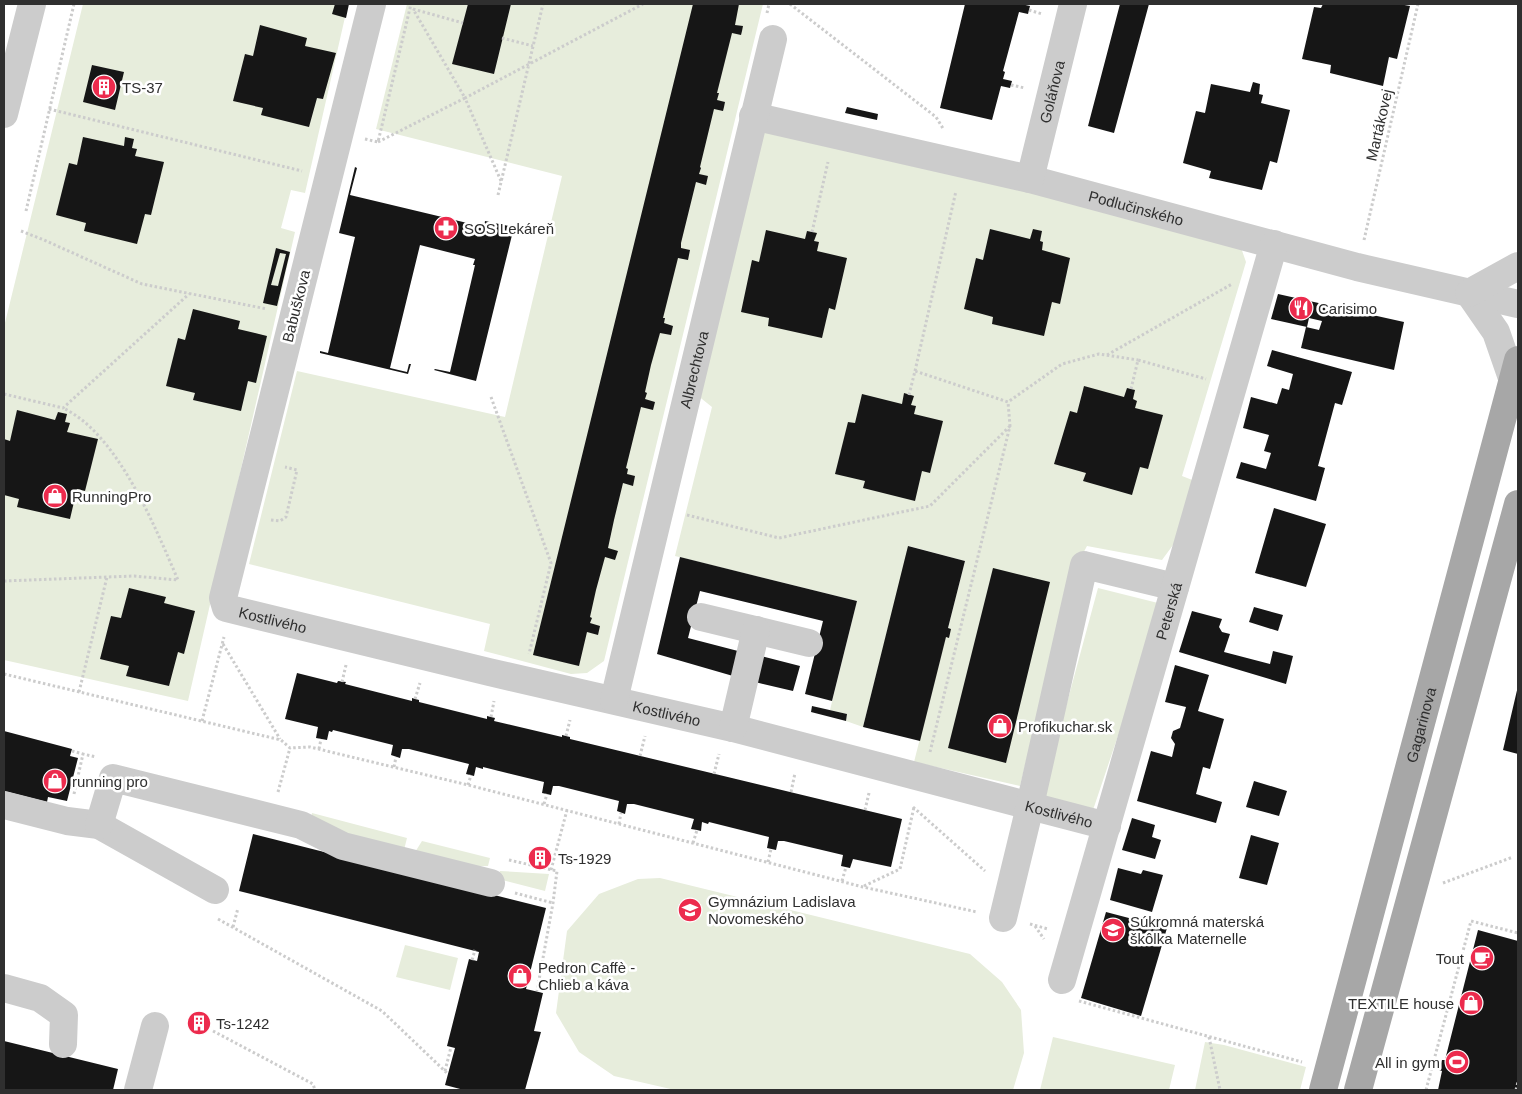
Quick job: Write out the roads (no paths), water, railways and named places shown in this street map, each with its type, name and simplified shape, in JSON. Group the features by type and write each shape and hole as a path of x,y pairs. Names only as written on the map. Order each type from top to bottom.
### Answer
{"main road":[{"name":"Gagarinova","path":"1323,1090 1515,371"},
{"path":"1358,1090 1518,504"}],"street":[{"path":"4,114 32,4"},
{"name":"Babuškova","path":"226,608 223,598 372,4"},
{"name":"Goláňova","path":"1030,180 1073,4"},
{"name":"Albrechtova","path":"614,700 773,39"},
{"name":"Podlučinského","path":"753,116 1030,180 1271,254 1357,267 1518,304"},
{"name":"Peterská","path":"1062,980 1271,254"},
{"path":"1515,371 1496,332 1469,293 1518,266"},
{"path":"1006,905 1084,566 1175,587"},
{"name":"Kostlivého","path":"226,608 489,672 614,700 727,738 924,777 1107,826"},
{"path":"701,617 809,643"},
{"path":"727,738 756,630"},
{"path":"99,825 113,778 301,825 343,846 491,883"},
{"path":"4,805 67,821 99,825 216,890"},
{"path":"4,988 40,998 64,1015 63,1044"},
{"path":"138,1090 155,1026"}],"place":[{"name":"TS-37","path":"104,87"},
{"name":"SOS Lekáreň","path":"446,228"},
{"name":"Carisimo","path":"1301,308"},
{"name":"RunningPro","path":"55,496"},
{"name":"Profikuchar.sk","path":"1000,726"},
{"name":"running pro","path":"55,781"},
{"name":"Ts-1929","path":"540,858"},
{"name":"Gymnázium Ladislava Novomeského","path":"690,910"},
{"name":"Súkromná materská škôlka Maternelle","path":"1113,930"},
{"name":"Tout","path":"1482,958"},
{"name":"Pedron Caffè - Chlieb a káva","path":"520,976"},
{"name":"TEXTILE house","path":"1471,1003"},
{"name":"Ts-1242","path":"199,1023"},
{"name":"All in gym","path":"1457,1062"}]}
